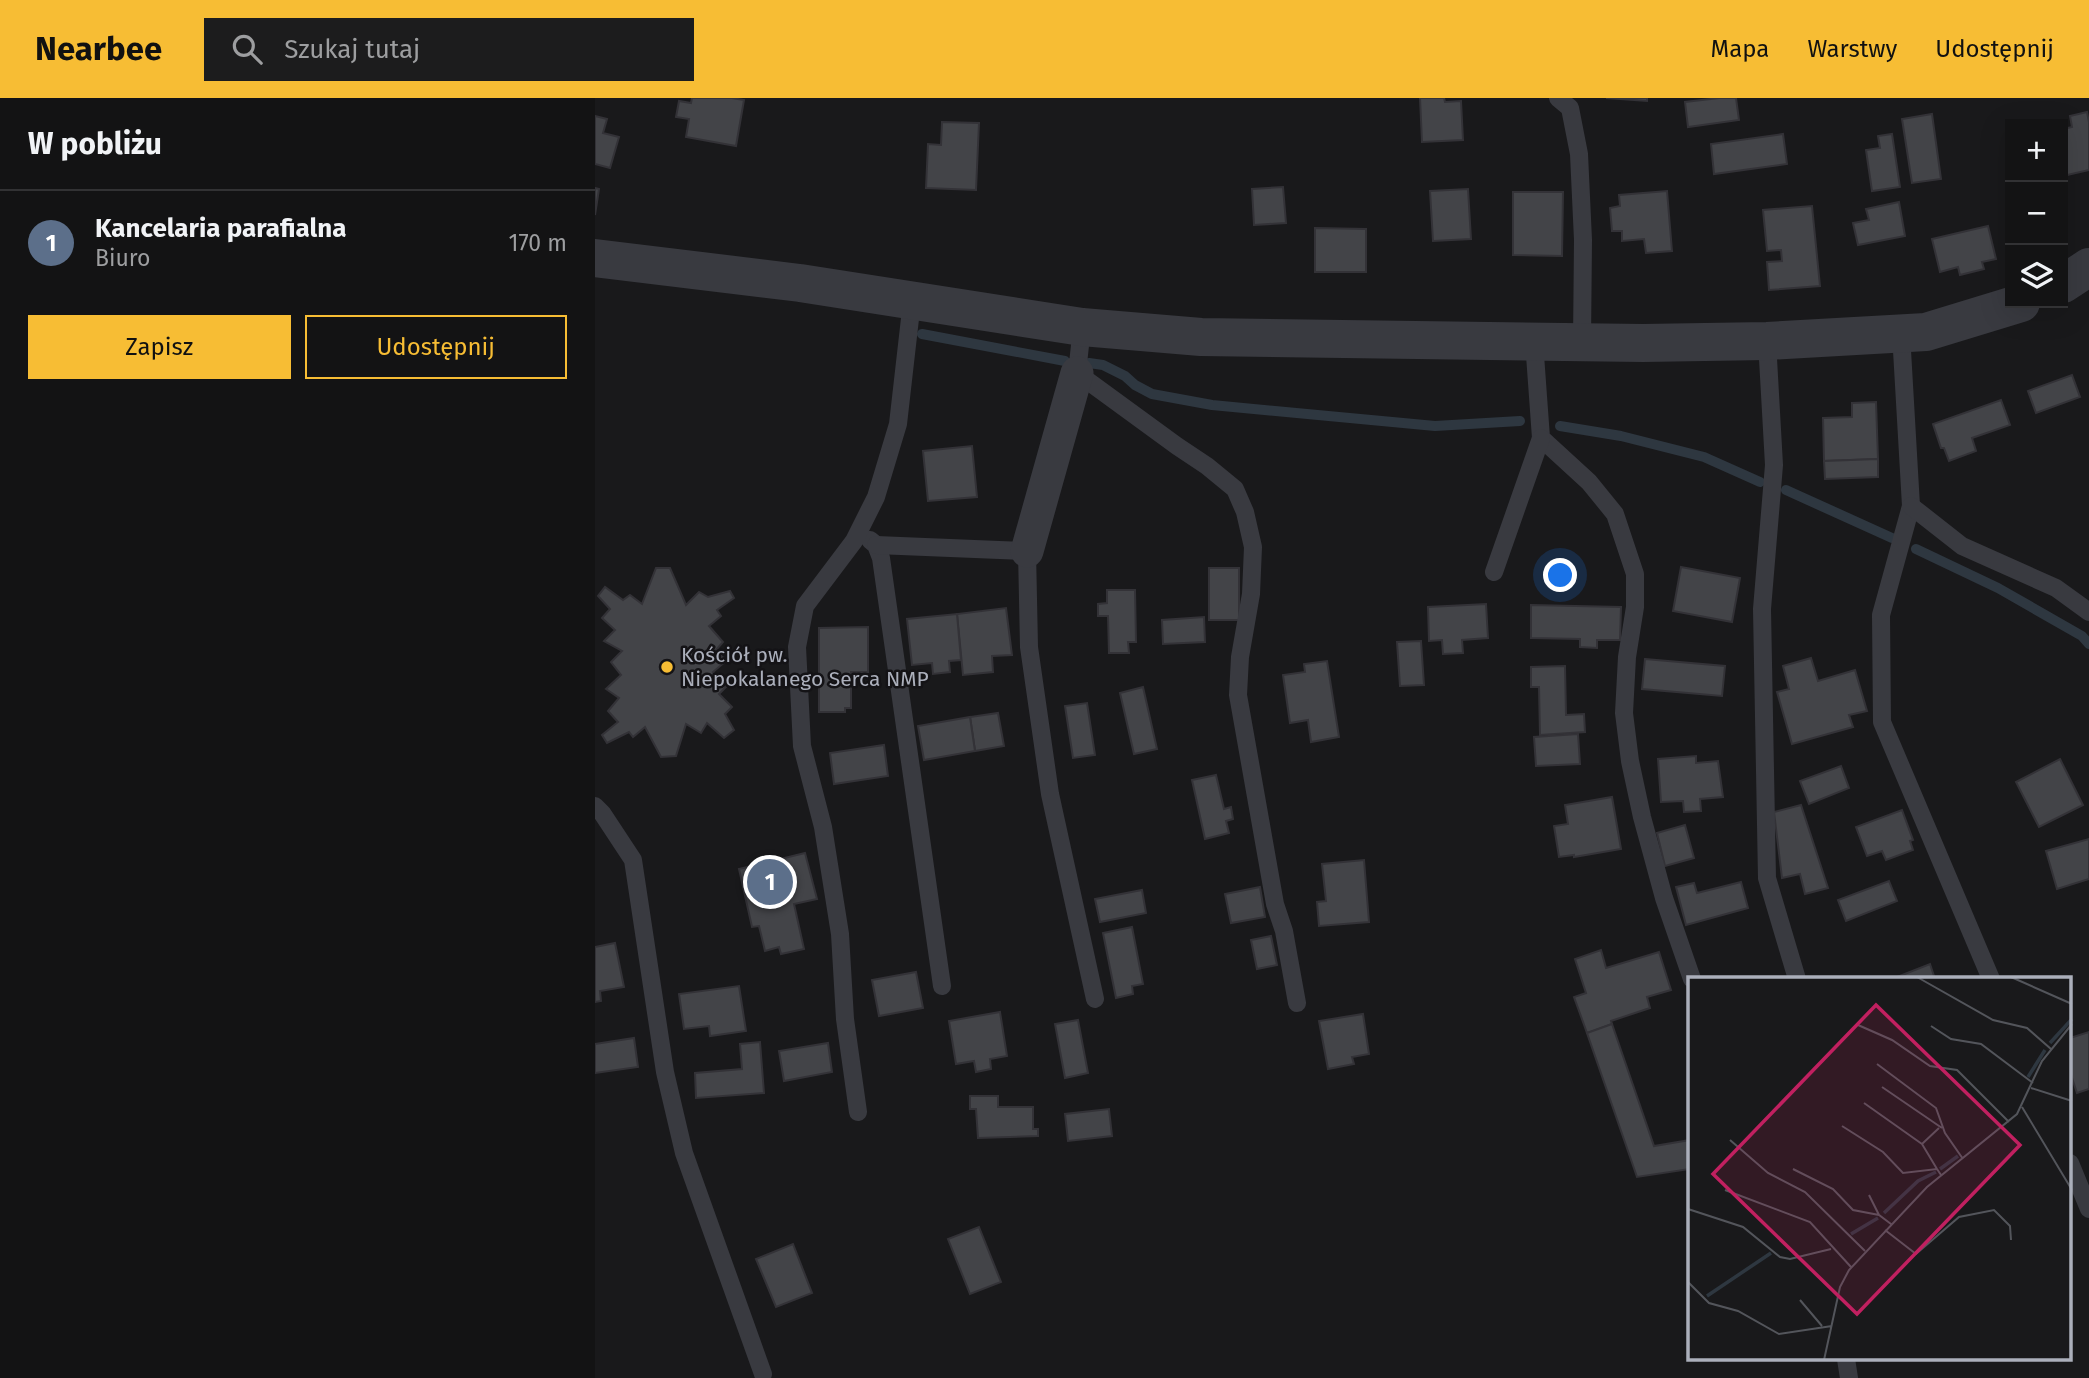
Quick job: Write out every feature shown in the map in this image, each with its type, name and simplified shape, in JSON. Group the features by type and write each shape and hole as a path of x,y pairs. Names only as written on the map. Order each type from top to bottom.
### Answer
{"street":[{"path":"595,258 800,282 1082,327 1201,337 1583,342 1767,341 1926,332 2005,308"},
{"path":"2068,281 2089,267"},
{"path":"1027,551 1077,373"}],"lane":[{"path":"1558,98 1570,108 1579,154 1583,240 1583,342"},
{"path":"858,1112 845,1019 840,934 823,827 802,746 797,647 805,606 854,541 876,497 898,424 912,301"},
{"path":"1082,327 1077,373 1235,489 1245,512 1253,547 1251,594 1240,657 1238,695 1275,904 1284,931 1297,1003"},
{"path":"1901,333 1911,506 1881,615 1882,722 1990,977"},
{"path":"1494,572 1541,438 1534,341"},
{"path":"1767,341 1774,465 1762,609 1767,878 1796,977"},
{"path":"1541,438 1589,482 1615,514 1635,575 1635,607 1627,657 1624,713 1629,749 1642,817 1664,898 1691,977"},
{"path":"1911,506 1962,546 2056,588 2089,612"},
{"path":"858,532 876,545 881,558 942,986"},
{"path":"876,545 1027,551 1029,647 1049,794 1095,999"},
{"path":"595,806 633,860 665,1072 684,1153 763,1374"},
{"path":"2071,1165 2089,1209"},
{"path":"1846,1360 1849,1378"}],"building":[{"path":"692,98 744,100 736,146 686,137 689,119 676,117 679,101 691,103"},
{"path":"1420,98 1444,98 1445,102 1461,101 1463,140 1422,142"},
{"path":"1606,98 1647,98 1647,101"},
{"path":"1736,98 1739,120 1688,127 1685,102"},
{"path":"2087,112 2089,170 2068,175 2068,128 2072,127 2070,116"},
{"path":"1932,114 1941,179 1912,183 1902,119"},
{"path":"595,116 607,119 603,133 619,137 610,168 595,164"},
{"path":"942,122 979,123 976,190 926,188 928,144 941,145"},
{"path":"1783,134 1787,164 1714,174 1711,144"},
{"path":"1892,134 1900,187 1872,191 1866,150 1880,148 1878,136"},
{"path":"1283,187 1286,223 1254,225 1252,189"},
{"path":"595,188 599,189 595,215"},
{"path":"1468,189 1471,239 1433,241 1430,191"},
{"path":"1667,191 1672,251 1646,253 1644,239 1622,241 1622,231 1612,231 1610,208 1620,206 1619,195"},
{"path":"1513,192 1563,192 1562,256 1513,255"},
{"path":"1899,202 1905,236 1858,245 1853,223 1869,220 1866,209"},
{"path":"1812,206 1820,286 1769,290 1767,262 1782,261 1781,250 1767,251 1763,210"},
{"path":"1988,226 1996,259 1982,262 1984,269 1960,275 1958,267 1940,272 1932,239"},
{"path":"1315,228 1366,229 1366,272 1315,272"},
{"path":"2072,375 2080,397 2036,413 2028,391"},
{"path":"2001,400 2010,425 1972,438 1976,451 1949,461 1944,448 1941,448 1933,424"},
{"path":"1876,402 1878,459 1824,461 1823,418 1852,417 1852,403"},
{"path":"972,446 977,497 928,501 923,451"},
{"path":"1878,459 1878,477 1825,479 1824,461"},
{"path":"1681,567 1740,578 1732,622 1673,611"},
{"name":"Kościół pw. Niepokalanego Serca NMP","path":"656,568 670,568 686,605 699,592 708,597 730,591 734,598 717,610 721,616 709,626 723,642 716,650 726,661 713,672 726,687 719,694 732,707 725,714 734,730 724,738 707,723 701,733 686,724 676,756 661,757 645,727 633,737 629,732 607,743 602,735 618,722 608,711 619,698 606,689 621,675 611,662 622,651 604,641 615,630 602,618 610,609 598,596 605,587 623,600 630,595 642,604"},
{"path":"1209,568 1239,568 1239,620 1209,620"},
{"path":"1107,590 1135,590 1136,642 1128,642 1129,653 1109,653 1108,616 1098,616 1098,604 1107,603"},
{"path":"1486,604 1488,638 1462,640 1463,653 1443,654 1442,640 1429,641 1428,607"},
{"path":"1531,605 1621,607 1620,640 1597,640 1597,648 1580,647 1580,639 1531,638"},
{"path":"1006,608 1012,655 992,656 993,672 963,675 957,614"},
{"path":"957,614 961,660 949,661 950,672 933,674 932,663 912,665 907,619"},
{"path":"1204,617 1205,642 1163,644 1162,620"},
{"path":"868,627 868,672 851,672 851,708 845,708 845,712 819,712 819,628"},
{"path":"1421,641 1424,685 1400,686 1397,642"},
{"path":"1811,658 1818,681 1855,670 1867,711 1849,715 1853,727 1792,744 1777,692 1789,689 1783,666"},
{"path":"1645,659 1725,666 1722,696 1642,689"},
{"path":"1327,661 1339,737 1311,742 1308,720 1290,723 1283,675 1305,672 1304,664"},
{"path":"1565,666 1566,715 1584,714 1585,732 1540,735 1539,687 1531,687 1531,667"},
{"path":"1143,687 1157,749 1134,754 1120,693"},
{"path":"1087,703 1095,755 1073,758 1065,706"},
{"path":"998,713 1004,746 975,751 970,717"},
{"path":"970,717 975,751 924,760 918,726"},
{"path":"1578,734 1580,764 1536,766 1534,737"},
{"path":"884,745 888,776 834,784 830,753"},
{"path":"1696,756 1696,763 1718,761 1723,797 1700,799 1701,811 1684,812 1683,801 1661,802 1658,759"},
{"path":"2060,759 2083,805 2039,827 2016,782"},
{"path":"1841,766 1849,788 1809,804 1800,781"},
{"path":"1216,775 1224,809 1231,807 1233,819 1226,821 1229,833 1205,839 1192,780"},
{"path":"1612,797 1621,849 1559,857 1554,826 1568,824 1565,805"},
{"path":"1801,805 1828,888 1805,894 1800,874 1782,878 1774,812"},
{"path":"1902,810 1913,840 1910,841 1913,850 1886,860 1882,851 1867,856 1856,827"},
{"path":"1685,825 1694,858 1665,866 1657,833"},
{"path":"2089,839 2089,879 2057,889 2046,851"},
{"path":"805,853 817,899 794,904 804,949 781,954 779,947 765,951 759,926 752,927 739,869"},
{"path":"1364,860 1369,922 1319,926 1317,902 1326,901 1322,864"},
{"path":"1889,881 1897,901 1846,921 1838,900"},
{"path":"1741,882 1748,908 1686,925 1676,887 1694,883 1697,893"},
{"path":"1260,887 1265,917 1231,923 1225,894"},
{"path":"1142,890 1146,913 1100,922 1095,899"},
{"path":"1132,927 1143,984 1132,986 1133,994 1116,998 1103,933"},
{"path":"1271,936 1277,965 1257,969 1251,940"},
{"path":"615,943 624,987 600,991 601,1001 595,1002 595,947"},
{"path":"1601,950 1606,968 1659,952 1671,990 1647,997 1650,1008 1611,1021 1612,1024 1587,1033 1574,997 1586,993 1575,959"},
{"path":"1930,964 1934,977 1897,977"},
{"path":"916,972 923,1008 879,1016 872,980"},
{"path":"739,986 746,1031 710,1036 709,1026 684,1029 679,994"},
{"path":"1000,1012 1007,1056 990,1059 991,1069 976,1072 974,1061 956,1064 949,1021"},
{"path":"1363,1014 1369,1054 1352,1057 1354,1064 1328,1069 1319,1021"},
{"path":"1078,1020 1088,1073 1065,1078 1055,1024"},
{"path":"1612,1024 1654,1146 1688,1140 1688,1169 1637,1177 1587,1033"},
{"path":"2089,1032 2089,1089 2077,1093 2071,1075 2071,1038"},
{"path":"634,1038 638,1067 595,1073 595,1044"},
{"path":"760,1042 764,1093 696,1098 695,1073 742,1069 740,1044"},
{"path":"828,1043 832,1072 784,1081 779,1051"},
{"path":"970,1096 998,1096 998,1107 1033,1107 1033,1129 1038,1129 1038,1136 978,1138 976,1109 970,1109"},
{"path":"1109,1109 1112,1136 1068,1141 1065,1114"},
{"path":"979,1227 1001,1282 970,1294 948,1239"},
{"path":"793,1244 812,1293 776,1307 756,1259"}],"waterway":[{"path":"922,334 1065,361"},
{"path":"1089,363 1103,365 1152,394 1212,405 1435,426 1520,421"},
{"path":"1560,426 1621,436 1704,457 1760,482"},
{"path":"1786,490 1892,538"},
{"path":"1916,549 1998,588 2082,636 2089,644"}],"place":[{"name":"Kościół pw. Niepokalanego Serca NMP","path":"667,667"},
{"name":"Kancelaria parafialna","path":"770,882"}]}
